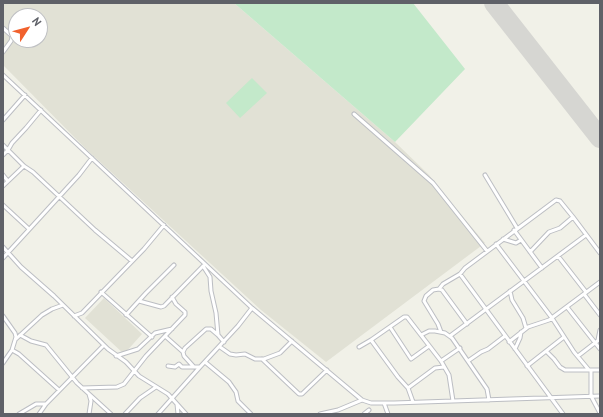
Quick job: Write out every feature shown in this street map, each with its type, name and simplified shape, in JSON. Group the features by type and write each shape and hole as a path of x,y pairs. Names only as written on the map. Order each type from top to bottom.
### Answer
{"street":[{"path":"3,28 10,35 12,41 3,52"},
{"path":"3,75 164,225 204,265 252,308 362,400 371,403 384,403 600,396"},
{"path":"3,120 25,95"},
{"path":"3,155 41,110"},
{"path":"354,114 432,183 487,252"},
{"path":"3,145 24,166 60,196 95,230 132,261"},
{"path":"3,258 79,175 92,158"},
{"path":"3,186 24,166"},
{"path":"485,174 521,240 542,268"},
{"path":"3,175 8,180"},
{"path":"441,332 438,324 424,301 426,296 433,290 439,289 443,284 460,274 465,268 515,229 556,200 559,200 600,253"},
{"path":"3,205 29,229"},
{"path":"530,252 549,232 560,228 572,217"},
{"path":"74,316 82,313 144,250 164,225"},
{"path":"450,336 586,235"},
{"path":"503,239 516,243 521,240"},
{"path":"496,244 552,318 578,356 590,370 591,396 600,413"},
{"path":"3,247 21,267 116,356 126,362 138,366"},
{"path":"558,256 600,315"},
{"path":"126,315 174,265"},
{"path":"139,301 162,307 204,265"},
{"path":"204,265 210,277 210,286 218,335"},
{"path":"460,274 563,414"},
{"path":"509,342 526,328 552,318 600,282"},
{"path":"439,289 442,290 467,324"},
{"path":"510,291 512,300 523,318 526,328"},
{"path":"101,292 152,337"},
{"path":"82,388 121,386 185,315 185,312 176,304 172,297"},
{"path":"3,363 12,350 16,339 20,335 42,315 63,305"},
{"path":"568,307 598,341 600,349"},
{"path":"158,414 224,342 252,308"},
{"path":"3,316 15,333 16,339"},
{"path":"359,347 404,317 407,317 445,367 451,378 453,401"},
{"path":"390,327 412,358 429,346"},
{"path":"116,356 138,349 160,331 172,329"},
{"path":"183,352 206,329 211,329 224,342"},
{"path":"578,356 598,341 600,330"},
{"path":"421,335 429,331 441,332 450,336 460,348 487,389 489,400"},
{"path":"515,350 521,332"},
{"path":"20,335 31,341 46,345 82,388 111,414"},
{"path":"165,336 183,352 185,357 194,367"},
{"path":"468,361 481,352 488,350 505,336"},
{"path":"527,366 564,337"},
{"path":"371,340 398,377 408,388 413,402"},
{"path":"220,346 230,354 245,354 255,359 262,359 280,353 292,341"},
{"path":"38,414 59,390 73,378 104,345"},
{"path":"441,361 460,348"},
{"path":"12,350 19,354 59,390"},
{"path":"546,351 562,369 600,370"},
{"path":"262,359 299,394 302,394 327,370"},
{"path":"126,362 134,372 172,399 186,414"},
{"path":"205,362 229,382 236,392 238,401 251,414"},
{"path":"168,366 175,367 179,364 182,367 200,367"},
{"path":"408,388 425,377 435,368 445,367"},
{"path":"125,414 140,398 156,387"},
{"path":"89,394 91,401 89,414"},
{"path":"320,414 338,410 362,400"},
{"path":"384,403 388,414"},
{"path":"19,414 36,404 46,404"},
{"path":"177,404 178,414"},
{"path":"364,414 368,410"}],"shaded area":[{"path":"3,3 234,3 395,142 429,175 485,243 326,362 261,310 86,149 3,65"},
{"path":"104,298 142,334 124,354 85,318"}],"green space":[{"path":"234,3 413,3 465,69 395,142"},
{"path":"252,78 267,93 240,118 226,103"}],"runway":[{"path":"494,3 600,138"}]}
